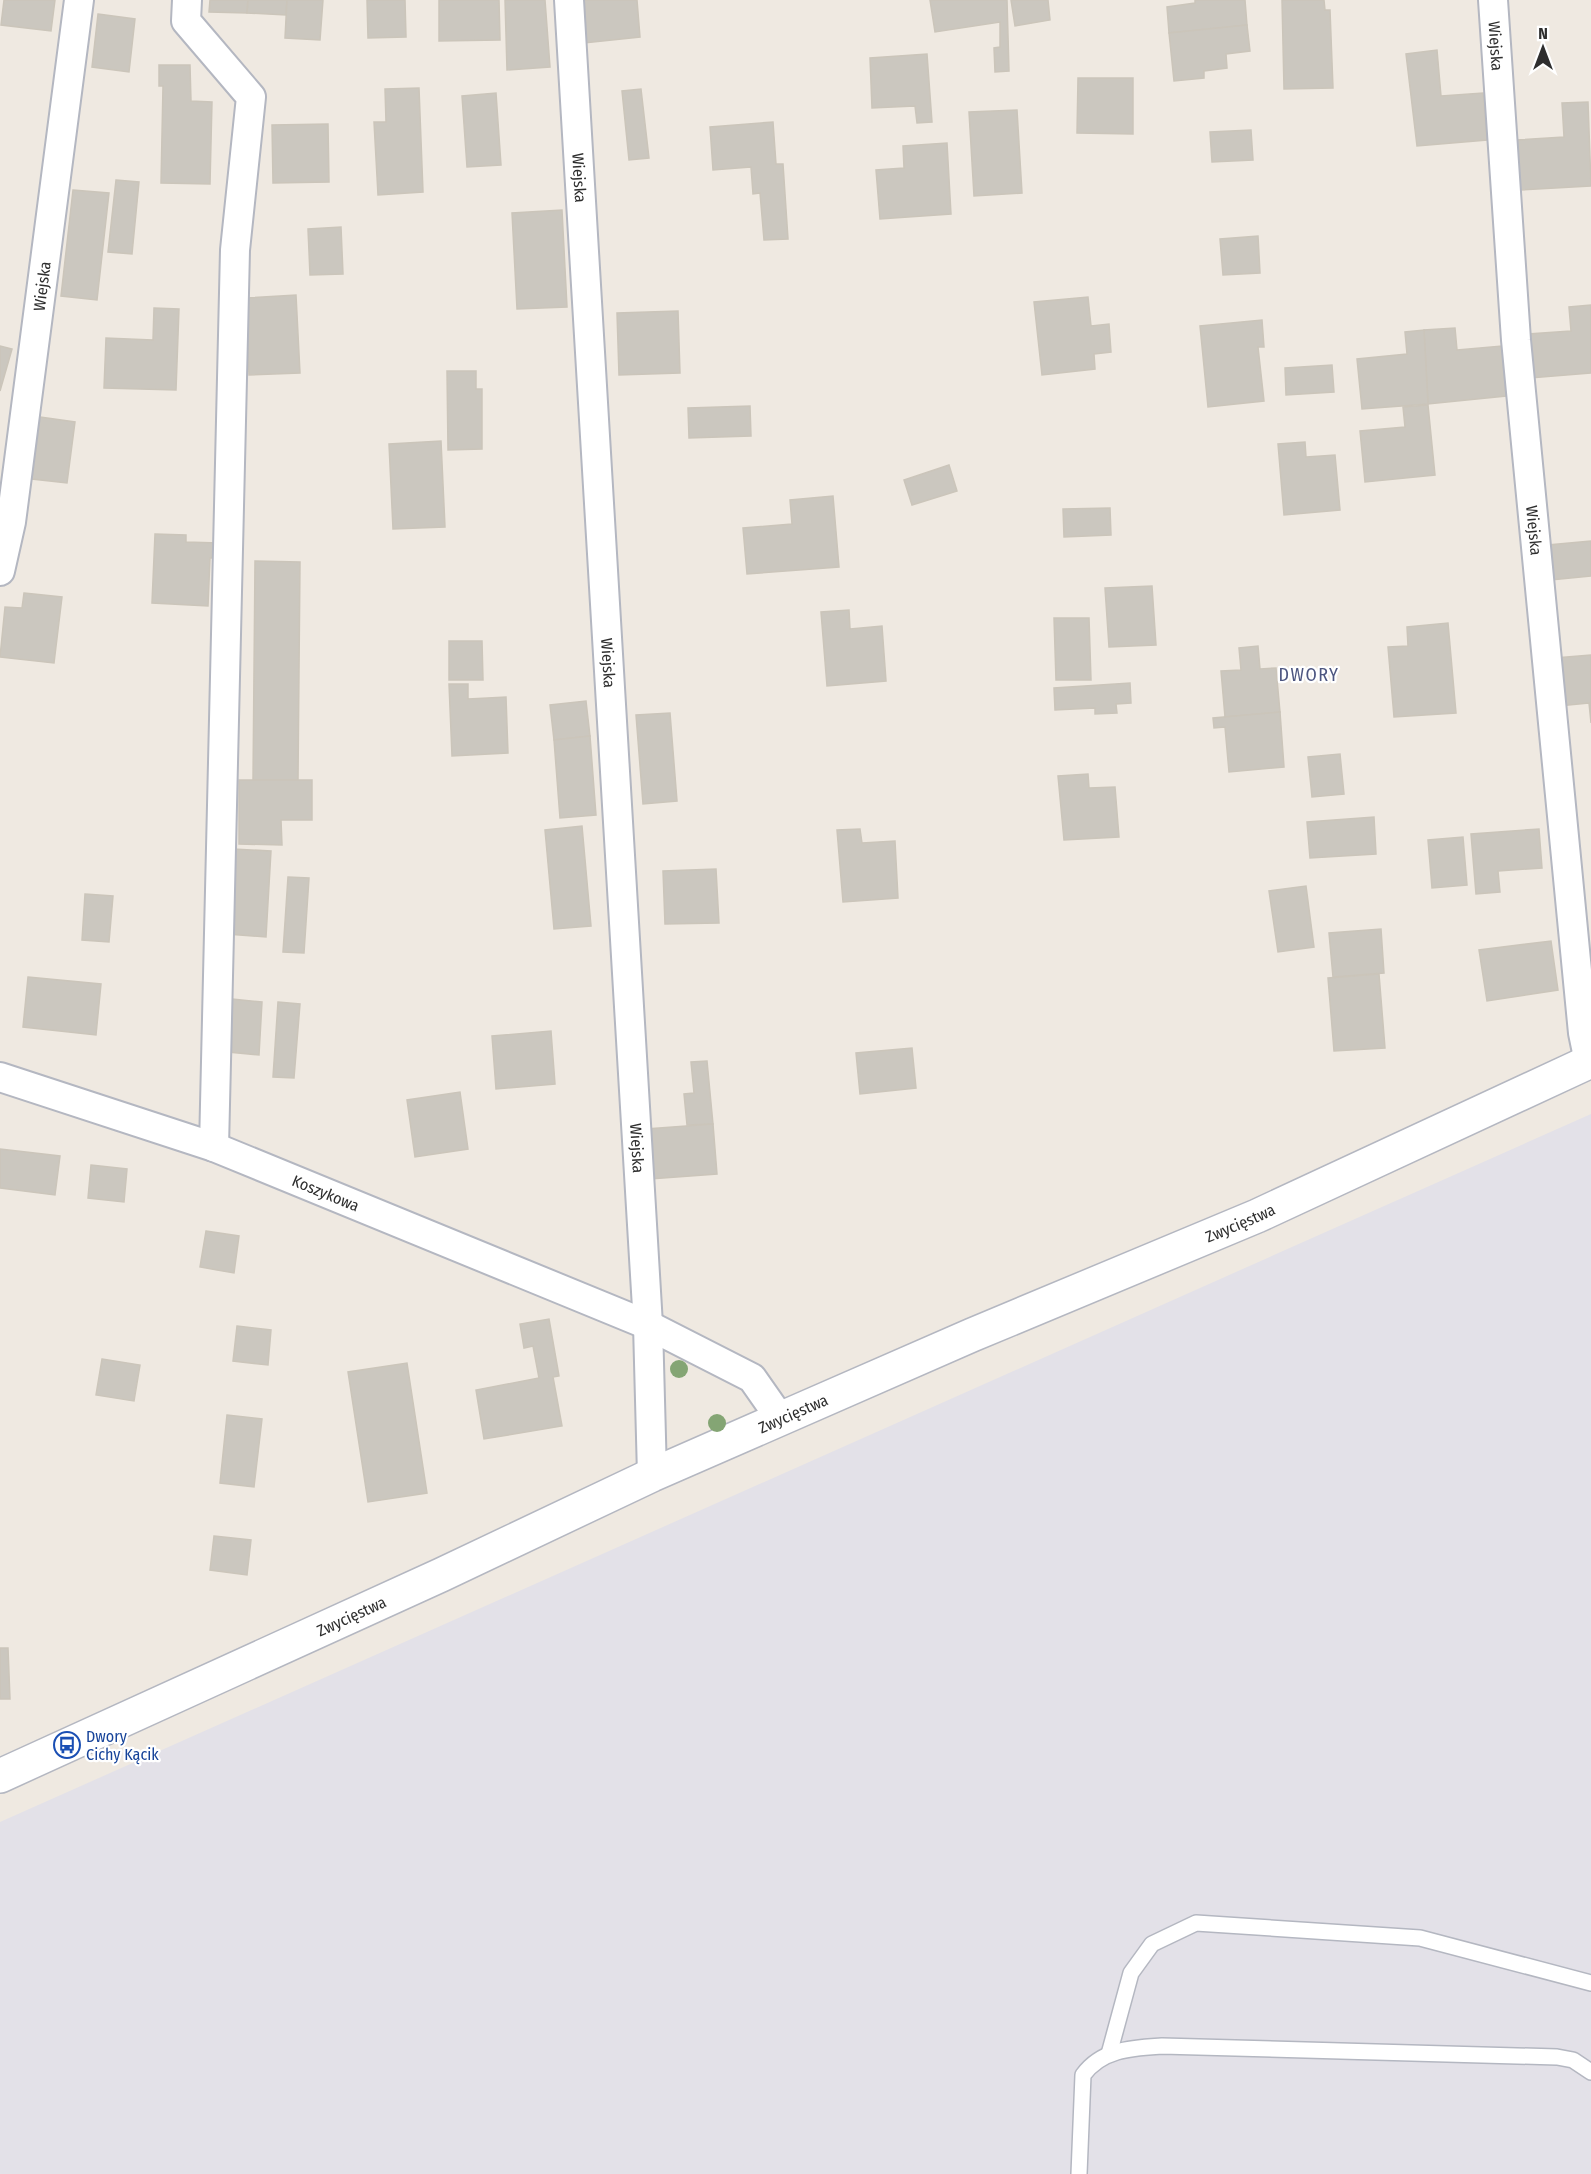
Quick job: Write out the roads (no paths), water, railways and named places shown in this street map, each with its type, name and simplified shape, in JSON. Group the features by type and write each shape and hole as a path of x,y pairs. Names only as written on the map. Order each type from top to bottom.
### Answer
{"street":[{"name":"Wiejska","path":"0,571 11,522 79,0"},
{"path":"187,0 186,21 251,97 235,250 214,1146"},
{"name":"Wiejska","path":"569,0 648,1325"},
{"name":"Wiejska","path":"1493,0 1517,352 1583,1033 1590,1061"},
{"name":"Zwycięstwa","path":"0,1776 441,1575 652,1475 780,1418 1257,1216 1590,1061"},
{"name":"Koszykowa","path":"0,1077 214,1146 648,1325 752,1378 780,1418"},
{"path":"648,1325 652,1475"}],"lane":[{"path":"1109,2054 1131,1973 1152,1944 1196,1923 1420,1938 1591,1983"},
{"path":"1079,2174 1083,2075 1092,2062 1109,2054 1134,2048 1162,2046 1557,2057 1574,2060 1591,2072"}],"place":[{"name":"Dwory Cichy Kącik","path":"67,1745"}],"district":[{"name":"DWORY","path":"1309,675"}]}
